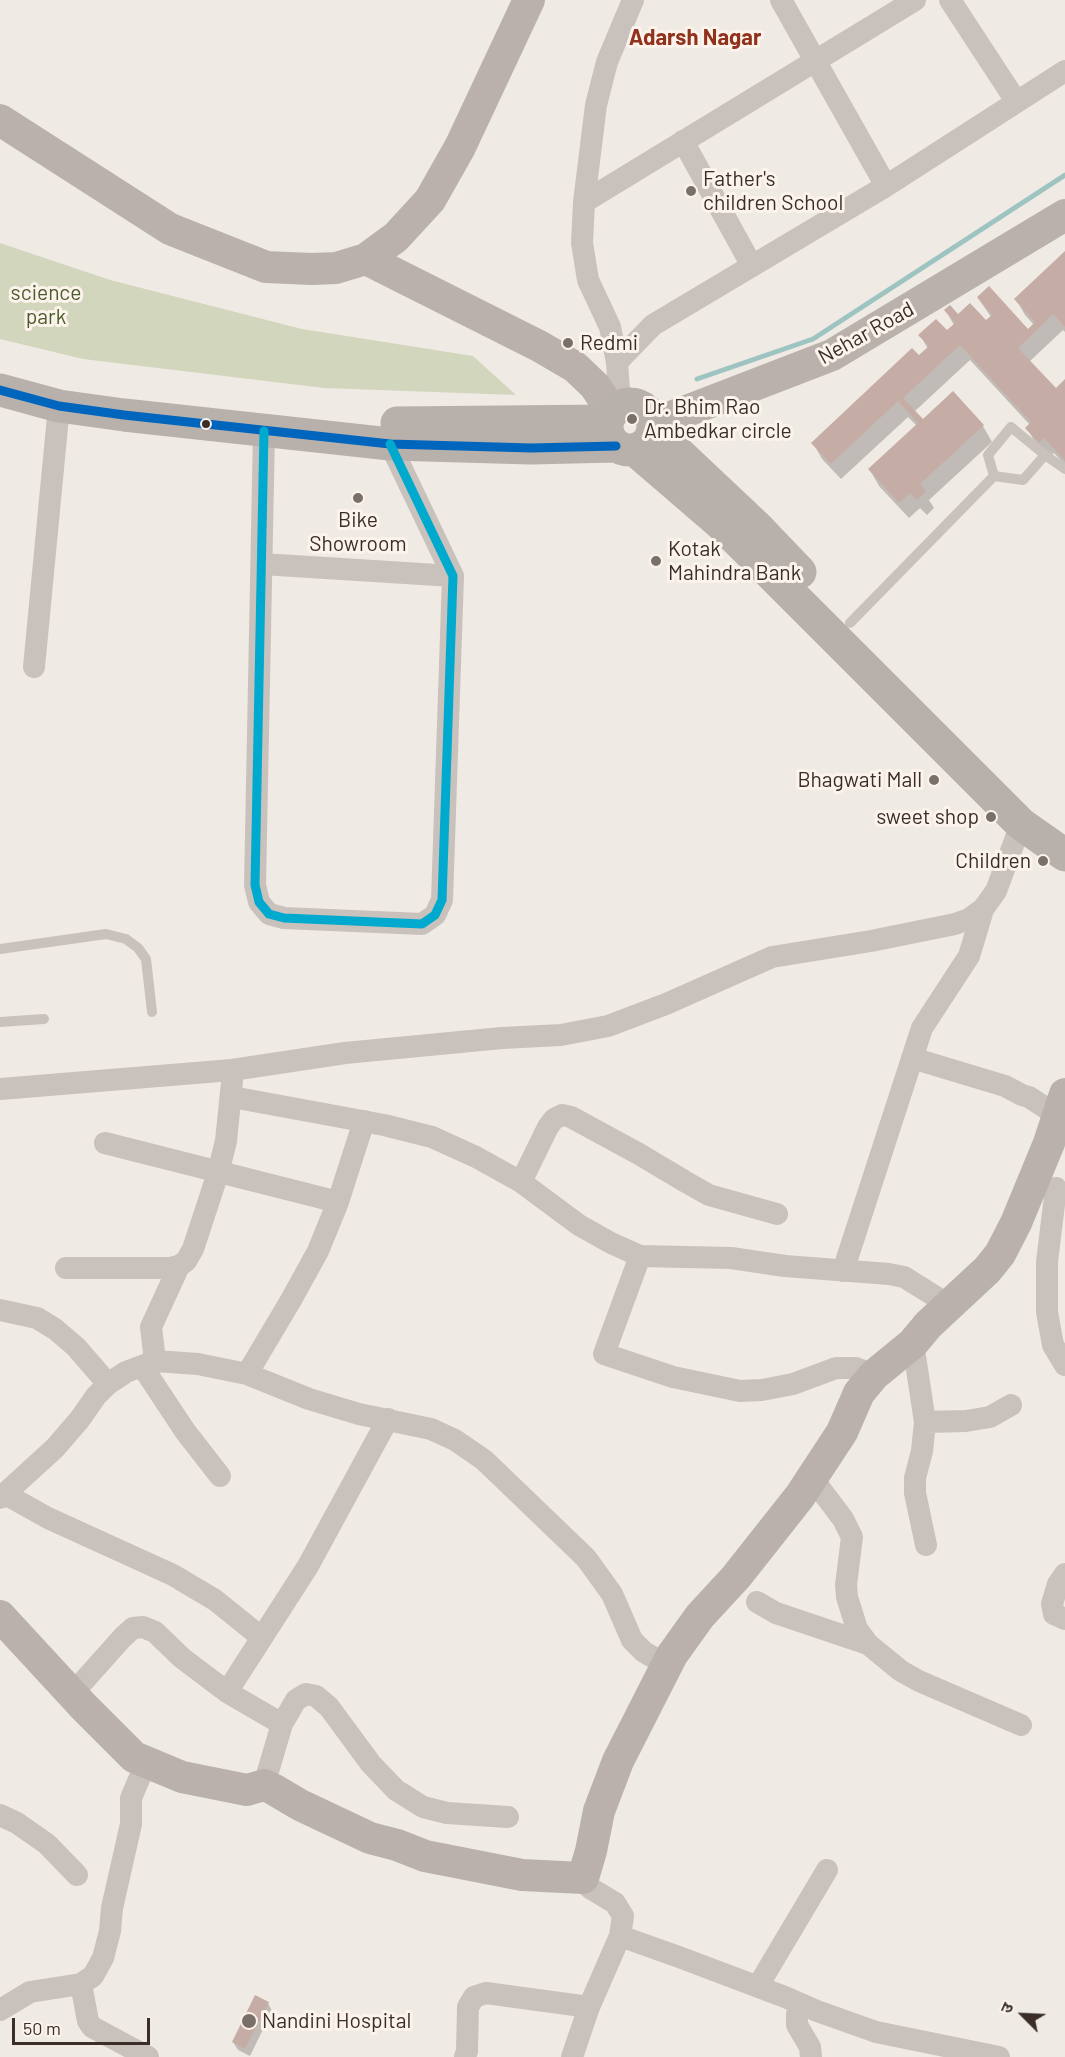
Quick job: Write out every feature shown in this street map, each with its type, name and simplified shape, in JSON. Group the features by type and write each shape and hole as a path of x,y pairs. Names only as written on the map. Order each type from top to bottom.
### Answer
{"main road":[{"path":"0,371 84,391 182,405 380,423 628,427 756,526 842,631 1021,824 1065,855"},
{"path":"0,390 59,406 390,444 531,448 628,427"},
{"path":"842,631 1032,805 1065,829"}],"street":[{"path":"0,120 170,229 266,267 336,268 366,259 396,237 430,200 460,147 529,0"},
{"path":"628,427 610,327 588,280 582,243 584,202 596,105 607,62 633,0"},
{"path":"781,0 886,186"},
{"path":"584,202 915,0"},
{"path":"950,0 1016,101"},
{"path":"617,362 652,325 886,186 1065,70"},
{"path":"683,141 752,266"},
{"name":"Nehar Road","path":"628,427 832,355 1065,215"},
{"path":"366,259 539,346 575,367 595,386 628,427"},
{"path":"34,667 59,406"},
{"path":"264,431 255,885 259,903 269,914 284,918 422,924 435,915 442,900 453,576 390,444"},
{"path":"262,564 453,576"},
{"path":"969,919 983,909 996,891 1021,824"},
{"path":"0,1089 232,1070 345,1053 502,1038 561,1035 608,1026 666,1004 772,957 871,941 955,924 982,913 969,956 922,1028 843,1271"},
{"path":"912,1058 1005,1086 1022,1095 1061,1105 1051,1188 1047,1312 1056,1352 1065,1365"},
{"path":"66,1268 169,1268 179,1266 186,1261 193,1249 218,1173 226,1140 232,1097 232,1070"},
{"path":"232,1097 364,1121 432,1137 476,1157 521,1182 579,1225 611,1244 640,1256 731,1258 785,1266 904,1277 949,1305"},
{"path":"521,1182 548,1127 554,1119 562,1115 639,1154 709,1195 777,1214"},
{"path":"247,1374 318,1251 338,1202 364,1121"},
{"path":"105,1143 338,1202"},
{"path":"583,1878 599,1811 618,1761 667,1665 700,1616 736,1577 812,1478 842,1432 859,1393 874,1375 913,1343 987,1270 1051,1188"},
{"path":"640,1256 604,1354 673,1377 740,1391 762,1390 793,1384 836,1368 856,1368 874,1375"},
{"path":"179,1266 151,1328 148,1363 185,1431 220,1476"},
{"path":"0,1310 37,1318 56,1329 76,1347 108,1384"},
{"path":"913,1343 925,1422 922,1451 915,1478 915,1493 926,1545"},
{"path":"261,1637 215,1600 173,1575 3,1496 55,1448 80,1419 96,1395 126,1371 148,1363 198,1364 247,1374 309,1399 359,1414 431,1429 455,1440 484,1460 586,1558 612,1594 632,1640 644,1652 667,1665"},
{"path":"925,1422 990,1417 1011,1405"},
{"path":"227,1692 308,1566 388,1419"},
{"path":"812,1478 843,1519 852,1537 846,1585 847,1597 857,1629 868,1644 901,1671 919,1681 1021,1725"},
{"path":"1065,1574 1058,1584 1052,1604 1054,1614 1065,1619"},
{"path":"757,1602 776,1613 868,1644"},
{"path":"0,1616 134,1757 182,1777 247,1790 264,1785 370,1838 425,1856 522,1875 583,1878"},
{"path":"72,1694 123,1637 133,1628 143,1627 155,1632 182,1658 227,1692 282,1724"},
{"path":"264,1785 282,1724 296,1700 306,1694 315,1696 329,1707 371,1764 396,1790 423,1807 447,1813 508,1817"},
{"path":"0,2010 30,1992 81,1984 93,1976 103,1958 110,1931 112,1908 131,1824 130,1798 146,1762"},
{"path":"0,1815 17,1823 47,1844 77,1875"},
{"path":"758,1986 827,1870"},
{"path":"573,2057 589,2007 620,1936 623,1916 620,1909 602,1893 590,1888 583,1878"},
{"path":"620,1936 876,2032 999,2057"},
{"path":"81,1984 88,2021 92,2027 147,2057"},
{"path":"465,2057 468,2007 474,1997 486,1993 589,2007"},
{"path":"803,2005 798,2014 797,2025 810,2047 811,2057"}],"lane":[{"path":"994,476 988,455 1011,427 1065,469"},
{"path":"994,476 1023,480 1045,455"},
{"path":"842,631 994,476"},
{"path":"0,949 106,934 126,939 138,948 146,959 152,1012"},
{"path":"0,1022 44,1019"}],"green space":[{"name":"science park","path":"0,243 110,280 302,329 473,356 516,395 324,388 83,359 0,339"}],"building":[{"path":"1065,251 1065,327 1053,314 1018,348 1056,388 1065,379 1065,461 1044,438 1039,443 1025,428 1031,422 960,345 903,398 923,419 953,391 984,425 920,484 926,491 917,500 910,493 899,503 868,469 918,423 898,401 831,464 811,443 912,348 919,355 929,346 918,335 936,319 947,330 955,323 944,310 950,305 958,314 970,303 986,320 992,315 977,297 989,286 1028,329 1035,322 1014,299"},
{"path":"255,1995 269,2002 245,2049 232,2042"}],"waterway":[{"path":"697,379 813,339 1065,175"}],"transit line":[{"path":"0,390 59,406 390,444 531,448 616,446"},
{"path":"264,431 255,885 259,902 269,914 284,918 422,924 435,915 442,900 453,576 390,444"}],"place":[{"name":"Father's children School","path":"691,191"},
{"name":"Redmi","path":"568,343"},
{"name":"Dr. Bhim Rao Ambedkar circle","path":"632,419"},
{"name":"Bike Showroom","path":"358,498"},
{"name":"Kotak Mahindra Bank","path":"656,561"},
{"name":"Bhagwati Mall","path":"934,780"},
{"name":"sweet shop","path":"991,817"},
{"name":"Children","path":"1043,861"},
{"name":"Nandini Hospital","path":"249,2021"}],"district":[{"name":"Adarsh Nagar","path":"695,38"}]}
